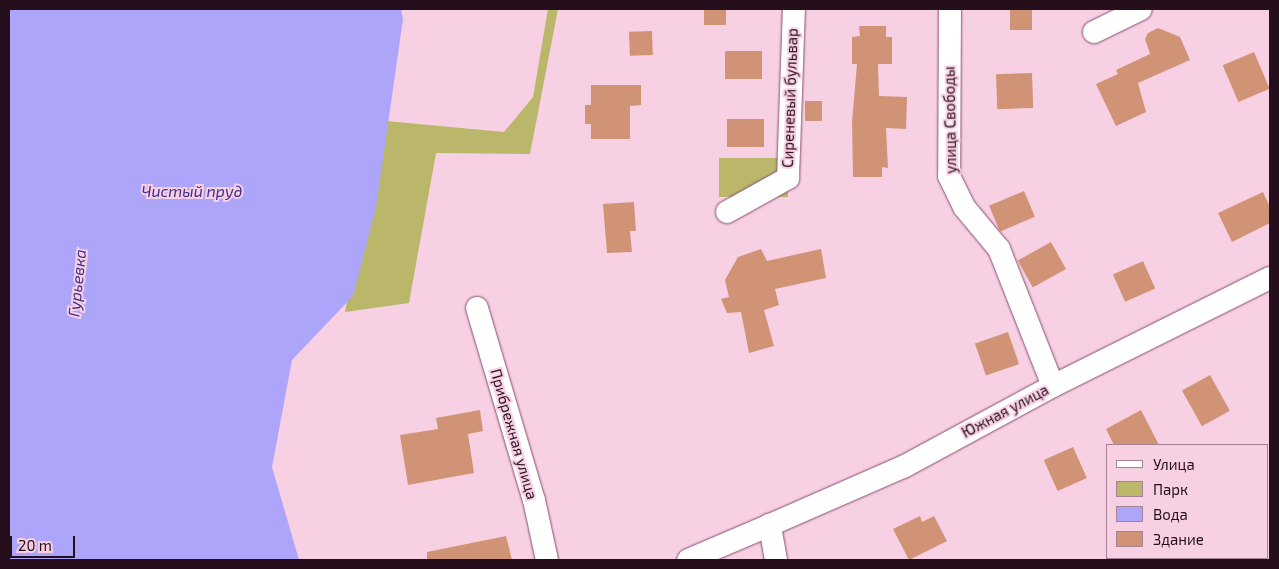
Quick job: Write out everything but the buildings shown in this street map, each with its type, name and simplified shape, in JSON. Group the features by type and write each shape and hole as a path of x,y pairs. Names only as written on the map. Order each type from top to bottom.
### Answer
{"street":[{"name":"Сиреневый бульвар","path":"727,212 788,178 794,9"},
{"name":"улица Свободы","path":"950,9 949,176 964,207 999,249 1053,386"},
{"path":"1094,32 1141,9"},
{"name":"Южная улица","path":"688,560 905,466 1053,386 1270,278"},
{"name":"Прибрежная улица","path":"477,308 534,500 547,560"},
{"path":"770,525 776,560"}],"green space":[{"path":"548,9 558,9 530,154 436,153 409,303 345,312 366,201 375,120 504,132 533,97"},
{"path":"719,158 788,158 788,197 719,197"}],"water":[{"name":"Чистый пруд","path":"9,9 401,9 403,19 376,207 353,296 292,360 272,467 299,560 9,560"}],"water label":[{"name":"Гурьевка","path":"77,283"}]}
